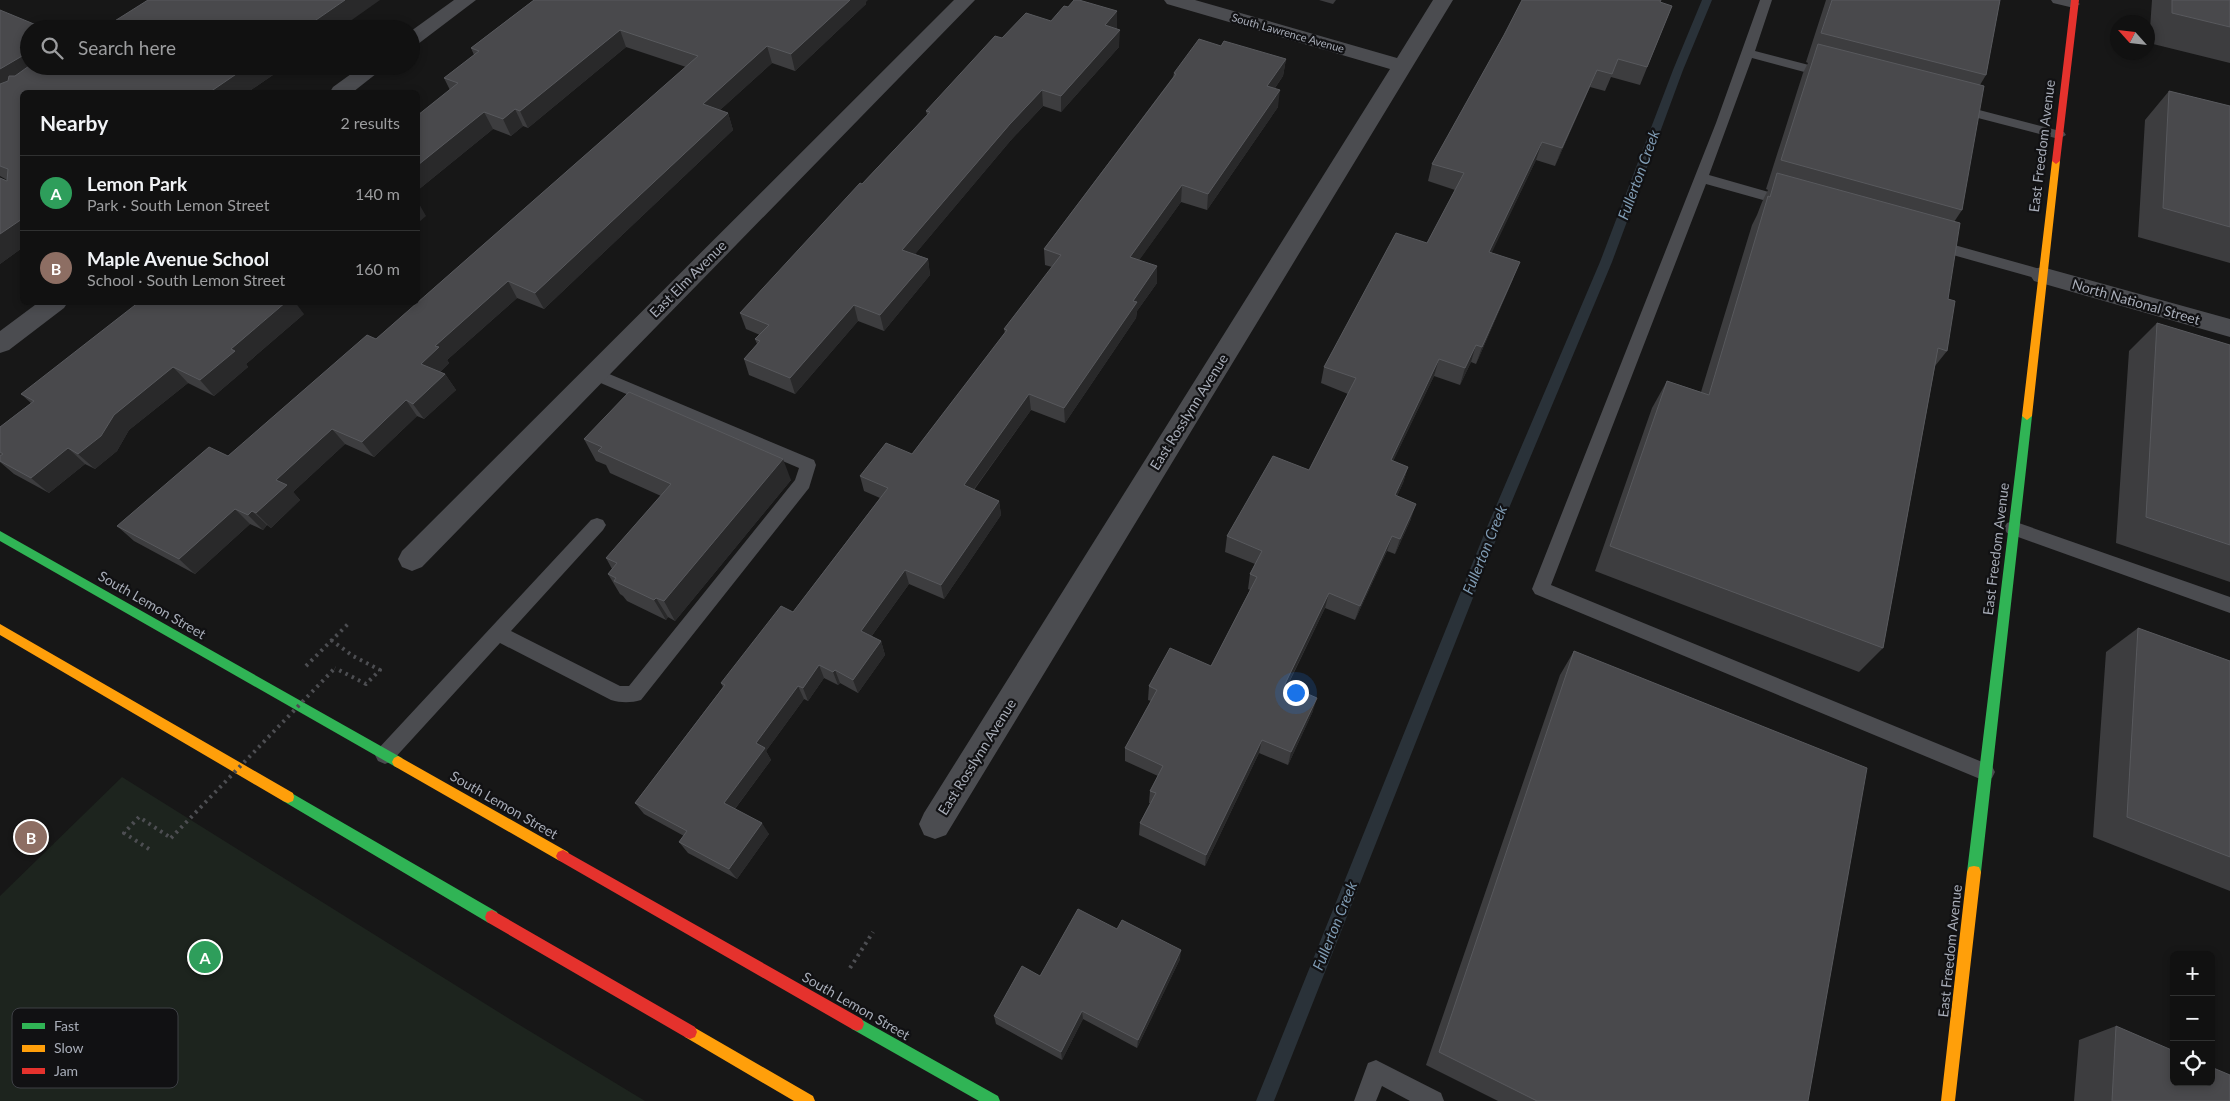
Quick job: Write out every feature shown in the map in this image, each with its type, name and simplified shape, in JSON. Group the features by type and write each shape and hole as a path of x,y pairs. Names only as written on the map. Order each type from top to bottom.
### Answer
{"street":[{"path":"420,33 466,0"},
{"name":"East Elm Avenue","path":"412,559 965,0"},
{"name":"South Lawrence Avenue","path":"1174,0 1403,66"},
{"name":"East Rosslynn Avenue","path":"936,824 1442,0"},
{"name":"East Freedom Avenue","path":"1948,1101 2074,2"},
{"path":"343,90 364,75"},
{"name":"North National Street","path":"2042,275 2230,328"},
{"path":"0,344 52,305"},
{"name":"South Lemon Street","path":"0,536 993,1101"},
{"path":"0,629 808,1101"}],"lane":[{"path":"1766,0 1702,178 1541,589 1985,772"},
{"path":"2057,0 2074,2"},
{"path":"1748,53 1842,78"},
{"path":"1946,105 2059,135"},
{"path":"1702,178 1806,207"},
{"path":"1920,240 2042,275"},
{"path":"498,633 618,694 634,694 803,483 808,465 595,374"},
{"path":"384,755 597,525"},
{"path":"2013,528 2230,605"},
{"path":"1366,1101 1376,1072 1433,1101"}],"path":[{"path":"303,668 348,624"},
{"path":"149,849 124,833 139,817 171,838 335,668 366,684 380,670 353,656 331,640"},
{"path":"850,968 872,932"}],"shaded area":[{"path":"122,777 508,1018 645,1101 0,1101 0,896"}],"building":[{"path":"148,0 345,0 316,20 116,20"},
{"path":"534,0 850,0 791,54 767,46 703,104 728,113 535,293 508,281 435,346 439,347 421,364 445,374 413,404 406,400 362,442 332,429 276,480 287,485 256,513 252,511 248,515 235,509 179,559 117,526 209,447 228,456 367,335 376,339 415,305 420,305 420,300 698,56 620,30 520,111 515,109 503,119 484,112 420,163 420,113 458,83 444,78 479,51 471,48"},
{"path":"1074,0 1117,11 1105,25 1120,30 1061,96 1042,90 1010,124 902,250 928,259 880,315 854,305 790,378 744,359 760,341 755,339 769,325 740,313 860,183 862,184 930,112 926,111 995,36 1002,38 1026,13 1051,21 1064,6 1068,7"},
{"path":"1522,0 1661,0 1660,2 1672,6 1647,67 1618,59 1612,74 1597,70 1562,148 1542,142 1489,252 1520,262 1482,347 1476,345 1465,368 1439,359 1391,460 1408,467 1395,495 1416,504 1400,539 1392,536 1360,606 1329,593 1285,684 1317,698 1291,752 1262,740 1206,855 1140,823 1156,793 1150,791 1163,766 1125,748 1157,690 1149,686 1170,648 1211,666 1257,577 1250,574 1262,551 1227,536 1273,456 1309,470 1356,378 1324,367 1396,233 1427,243 1464,173 1432,164"},
{"path":"1832,0 2000,0 1986,75 1821,33"},
{"path":"2172,0 2230,0 2230,27 2172,13"},
{"path":"0,10 24,20 20,20 20,57 0,69"},
{"path":"1199,39 1221,46 1224,41 1286,59 1267,86 1280,90 1208,194 1182,185 1130,257 1157,266 1133,301 1137,302 1064,408 1029,394 964,485 999,501 941,585 905,570 861,631 881,641 853,680 835,670 833,672 819,665 803,688 798,686 756,743 765,748 724,803 762,823 729,869 679,842 687,831 635,803 725,685 721,683 781,606 793,612 888,488 860,476 886,443 912,454 1007,330 1004,329 1061,255 1044,249 1176,74 1174,73"},
{"path":"1818,44 1984,86 1962,210 1781,160"},
{"path":"20,72 20,75 235,75 213,90 20,90 20,220 0,234 0,178 7,181 8,169 0,166 0,84 8,81 9,76 15,76"},
{"path":"2169,91 2230,106 2230,227 2163,208"},
{"path":"1777,173 1960,223 1948,299 1955,301 1947,351 1938,348 1883,648 1610,546 1667,381 1709,395 1768,196 1770,197"},
{"path":"135,305 282,305 231,349 235,351 200,380 173,367 114,415 101,436 78,454 68,448 31,478 0,461 0,456 3,454 0,452 0,427 34,401 21,394"},
{"path":"2157,323 2230,345 2230,545 2146,517"},
{"path":"629,392 783,459 664,601 656,598 654,600 614,581 616,578 608,574 617,563 606,558 671,484 598,451 602,447 584,439"},
{"path":"2138,628 2230,661 2230,857 2127,817"},
{"path":"1574,651 1867,768 1808,1101 1537,1101 1439,1052"},
{"path":"1078,909 1117,929 1122,920 1181,950 1138,1040 1082,1011 1061,1052 994,1016 1022,966 1040,976"},
{"path":"2116,1026 2170,1049 2170,1086 2215,1086 2215,1069 2230,1075 2230,1101 2112,1101"}],"waterway":[{"name":"Fullerton Creek","path":"1265,1101 1492,532 1606,262 1678,70 1707,0"}],"traffic: fast":[{"path":"1974,872 2027,416"},
{"path":"0,536 398,762"},
{"path":"288,797 492,917"},
{"path":"857,1024 993,1101"}],"traffic: slow":[{"path":"2027,416 2056,161"},
{"path":"0,629 288,797"},
{"path":"398,762 563,856"},
{"path":"1948,1101 1974,872"},
{"path":"690,1032 808,1101"}],"traffic: jam":[{"path":"2056,161 2075,0"},
{"path":"563,856 857,1024"},
{"path":"492,917 690,1032"}],"place":[{"name":"Maple Avenue School","path":"31,837"},
{"name":"Lemon Park","path":"205,957"}]}
